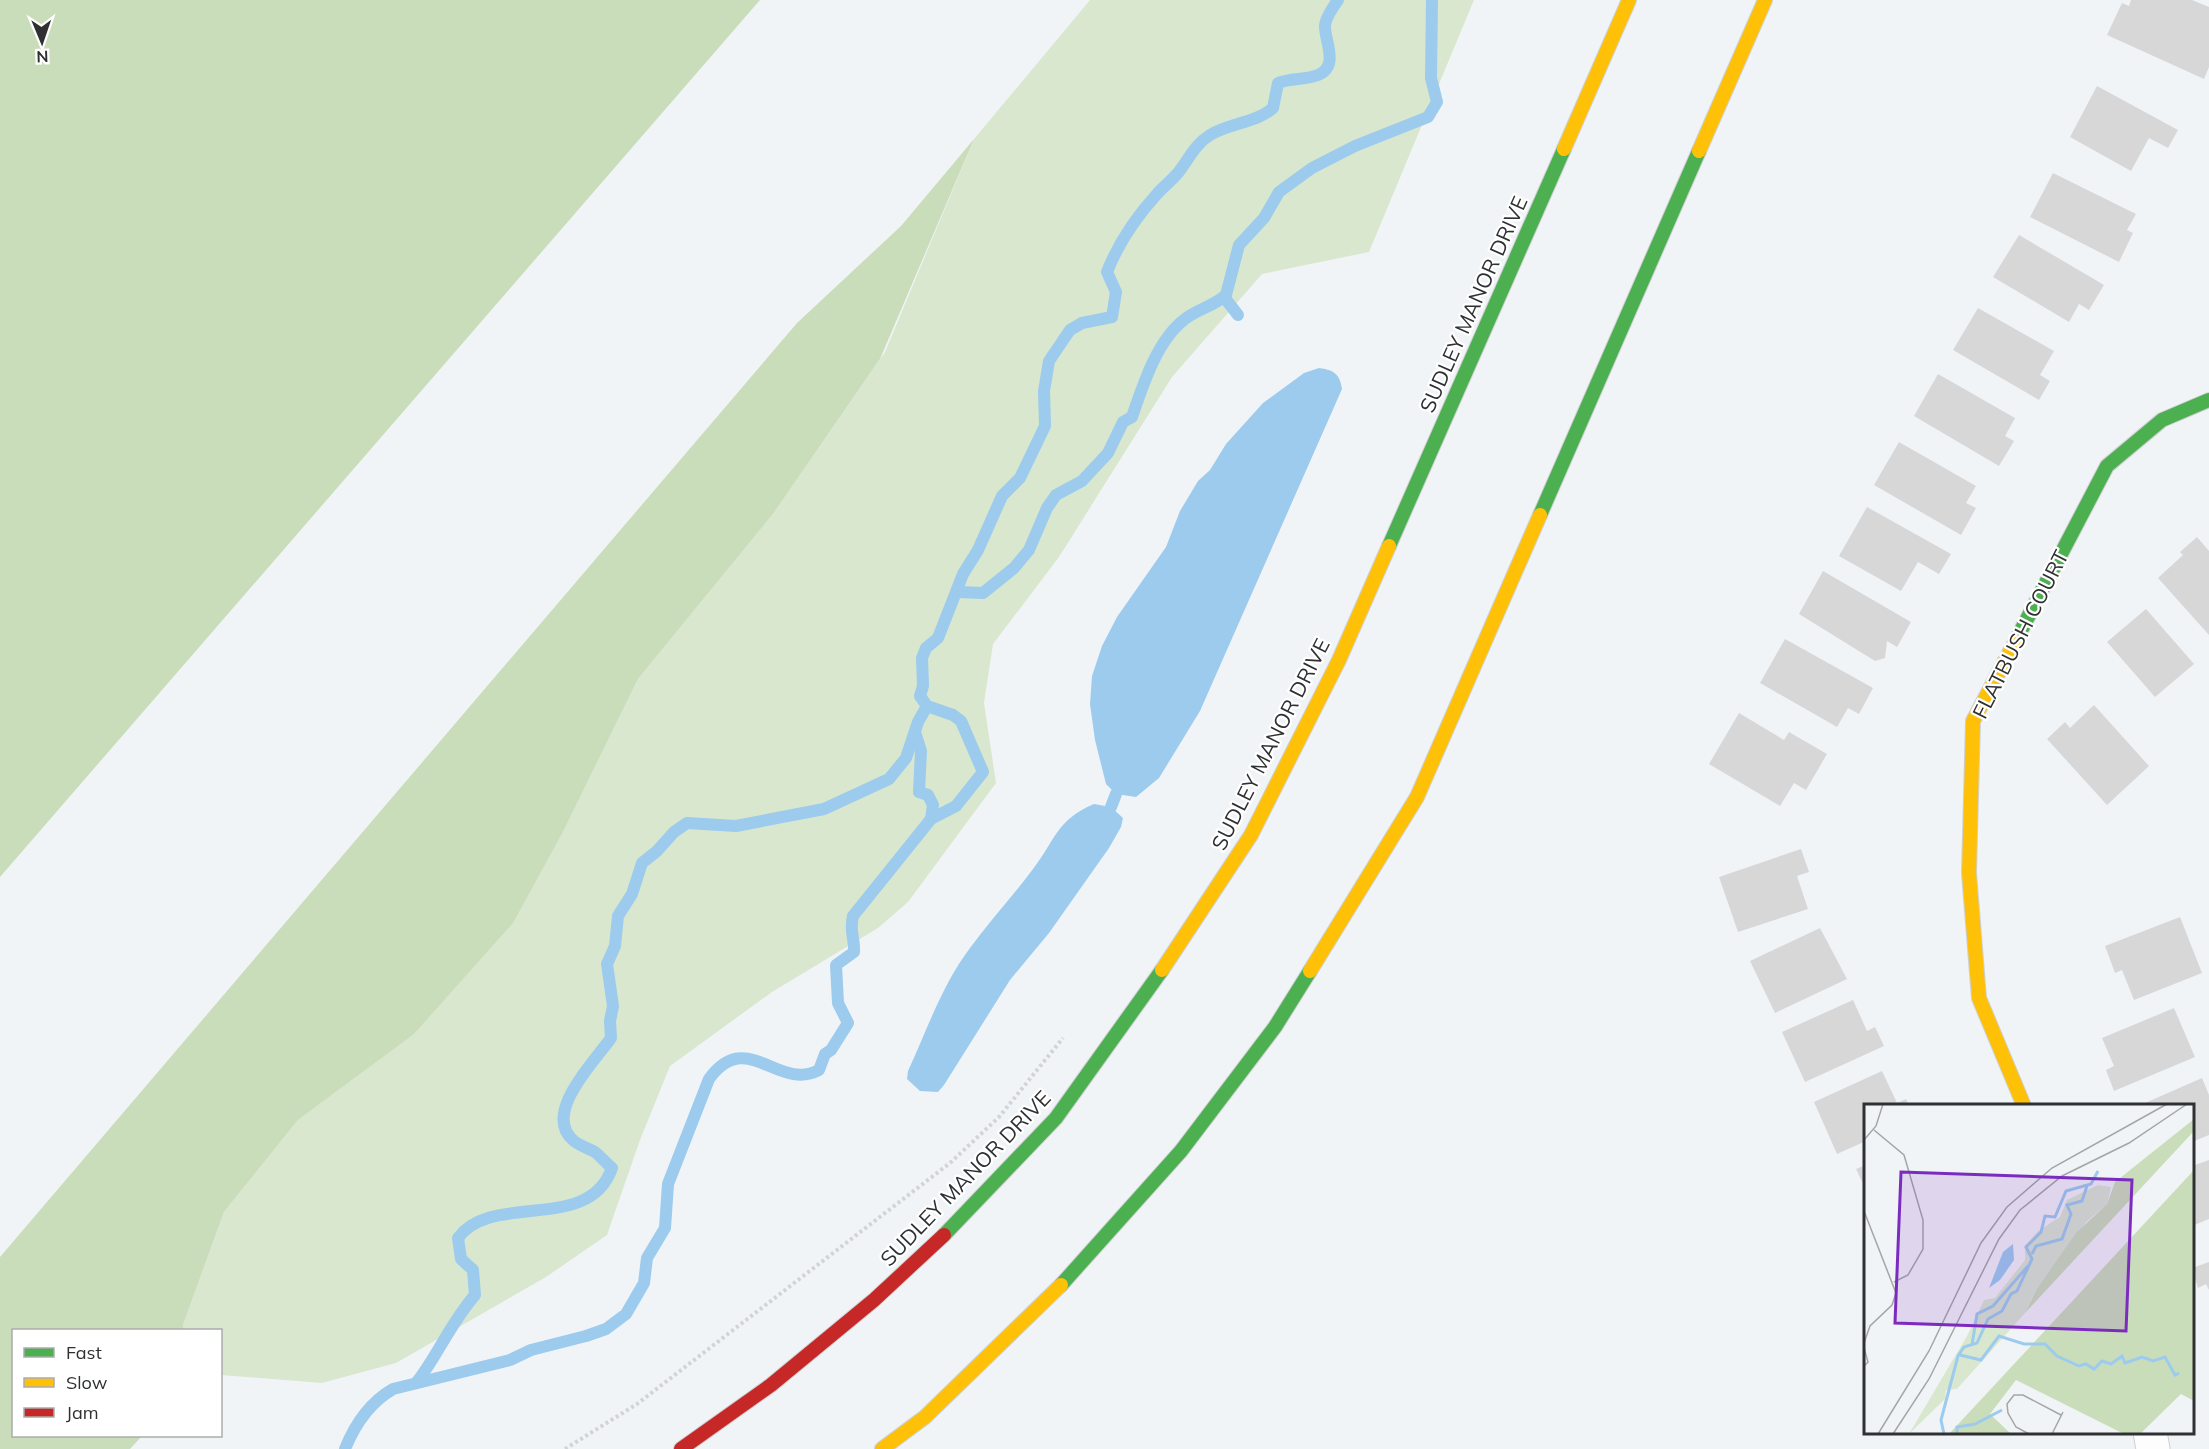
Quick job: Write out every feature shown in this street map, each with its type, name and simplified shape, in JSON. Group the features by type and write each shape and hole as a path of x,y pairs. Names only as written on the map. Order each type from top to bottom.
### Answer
{"main road":[{"name":"SUDLEY MANOR DRIVE","path":"681,1449 771,1385 874,1300 964,1216 1056,1118 1148,993 1251,835 1339,660 1629,0"},
{"path":"882,1449 925,1417 1077,1269 1181,1151 1275,1027 1417,797 1766,0"},
{"name":"FLATBUSH COURT","path":"2023,1104 1979,998 1969,873 1973,721 2107,466 2162,420 2209,400"}],"street":[{"path":"2150,1434 2153,1449"}],"path":[{"path":"565,1449 637,1404 950,1163 999,1117 1066,1034"}],"green space":[{"path":"0,0 760,0 0,877"},
{"path":"1090,0 1474,0 1369,252 1262,274 1172,377 1059,557 993,644 984,703 996,783 908,902 878,928 772,992 670,1066 640,1140 607,1235 546,1277 396,1363 322,1383 222,1375 222,1329 184,1329 183,1325 224,1212 298,1120 413,1035 565,828 638,679 773,514 885,352 974,139"},
{"path":"974,139 880,359 773,514 638,679 565,828 513,923 413,1035 298,1120 224,1212 183,1325 184,1329 12,1329 12,1437 141,1437 130,1449 0,1449 0,1257 797,323 901,226"}],"water":[{"path":"1319,368 1335,374 1340,380 1342,389 1200,711 1159,778 1136,797 1116,794 1106,784 1095,740 1090,704 1092,676 1102,646 1117,617 1166,547 1180,511 1198,481 1210,470 1226,444 1263,403 1304,373"},
{"path":"1094,804 1111,807 1123,818 1121,827 1109,848 1049,933 1010,980 944,1085 938,1092 920,1091 907,1079 908,1071 943,992 960,962 1033,869 1057,832 1081,810"}],"building":[{"path":"2131,0 2192,0 2209,7 2209,67 2204,79 2107,35 2122,3 2129,6"},
{"path":"2097,86 2178,130 2168,148 2149,138 2131,171 2070,137"},
{"path":"2053,173 2136,214 2127,230 2133,233 2119,262 2030,217"},
{"path":"2019,235 2104,285 2089,310 2079,304 2069,322 1993,277"},
{"path":"1978,308 2054,351 2040,375 2050,381 2039,400 1953,350"},
{"path":"1938,374 2015,418 2005,436 2014,441 1999,466 1914,416"},
{"path":"1899,442 1976,486 1966,503 1976,508 1961,535 1874,485"},
{"path":"1867,507 1951,554 1939,574 1918,562 1901,591 1839,556"},
{"path":"2197,537 2209,551 2209,635 2158,578 2183,555 2180,552"},
{"path":"1823,571 1911,622 1897,647 1887,641 1885,658 1875,661 1799,614"},
{"path":"2146,609 2194,664 2155,697 2107,642"},
{"path":"1785,639 1873,688 1859,714 1848,708 1837,727 1760,683"},
{"path":"2094,705 2149,766 2107,805 2047,739 2065,722 2070,728"},
{"path":"1739,713 1784,740 1789,732 1827,754 1806,790 1794,783 1780,806 1709,764"},
{"path":"1801,849 1809,872 1797,876 1808,909 1738,932 1719,877"},
{"path":"2180,917 2202,973 2134,1000 2122,970 2115,973 2105,946"},
{"path":"1820,928 1847,979 1775,1013 1750,961"},
{"path":"1853,1000 1867,1031 1875,1027 1884,1046 1805,1082 1782,1032"},
{"path":"2174,1008 2195,1057 2114,1091 2106,1070 2114,1066 2102,1038"},
{"path":"1882,1071 1897,1103 1906,1099 1908,1104 1864,1104 1864,1142 1837,1154 1814,1102"},
{"path":"2202,1078 2209,1095 2209,1135 2194,1141 2194,1104 2143,1104"},
{"path":"2209,1160 2209,1219 2194,1225 2194,1165"},
{"path":"1864,1166 1864,1186 1856,1169"},
{"path":"2209,1262 2209,1290 2206,1284 2198,1288 2194,1267"}],"waterway":[{"path":"345,1449 364,1415 393,1389 510,1360 531,1350 586,1336 606,1329 626,1314 644,1283 647,1258 665,1228 668,1184 709,1079 723,1065 736,1059 750,1059 776,1069 804,1075 819,1070 825,1054 831,1050 848,1023 838,1003 836,965 854,952 853,916 931,819 956,806 983,772 961,721 953,715 927,706 920,696 923,686 922,658 926,648 938,638 963,574 978,550 1002,496 1020,478 1045,426 1044,391 1049,361 1070,330 1082,323 1112,317 1116,292 1107,272 1117,251 1142,212 1177,174 1200,143 1217,131 1259,117 1273,108 1278,83 1313,77 1325,71 1330,59 1325,25 1328,15 1338,0"},
{"path":"957,592 983,593 1014,568 1029,550 1047,508 1056,495 1082,481 1108,453 1123,422 1132,417 1152,364 1166,339 1185,319 1226,295 1239,245 1264,218 1279,192 1312,168 1355,146 1428,117 1437,102 1431,78 1432,0"},
{"path":"1224,297 1238,315"},
{"path":"417,1382 458,1317 475,1295 473,1270 461,1259 458,1238 474,1224 494,1217 562,1207 583,1200 600,1188 612,1168 595,1152 574,1141 565,1130 564,1117 574,1088 611,1038 610,1021 613,1006 607,964 615,946 618,916 632,894 642,863 657,851 674,832 687,823 736,826 824,809 889,779 906,758 918,722 927,706"},
{"path":"915,732 921,751 919,792 928,795 933,805 931,819"},
{"path":"1111,807 1116,794"}],"traffic: fast":[{"path":"1389,546 1564,149"},
{"path":"1540,515 1699,151"},
{"path":"2015,642 2107,466 2162,420 2209,400"},
{"path":"944,1235 1056,1118 1162,970"},
{"path":"1061,1285 1181,1151 1275,1027 1310,971"}],"traffic: slow":[{"path":"1564,149 1629,0"},
{"path":"1699,151 1765,0"},
{"path":"1310,971 1417,797 1540,515"},
{"path":"1162,970 1251,835 1339,660 1389,546"},
{"path":"2015,642 1973,721 1969,873 1979,998 2023,1104"},
{"path":"882,1449 925,1417 1061,1285"}],"traffic: jam":[{"path":"681,1449 771,1385 874,1300 944,1235"}]}
